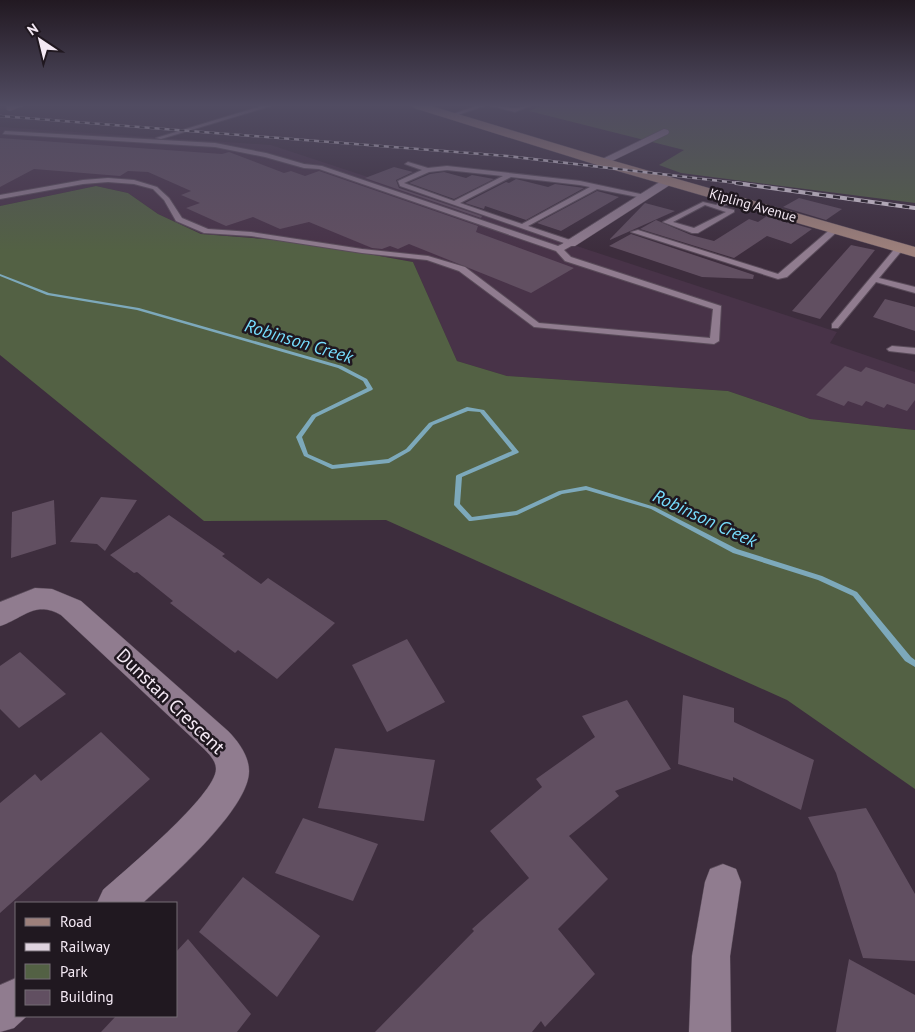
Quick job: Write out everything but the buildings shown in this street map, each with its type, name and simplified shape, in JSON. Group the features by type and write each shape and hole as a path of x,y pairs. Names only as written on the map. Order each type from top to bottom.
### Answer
{"street":[{"name":"Kipling Avenue","path":"576,154 915,252"},
{"path":"602,162 618,154"},
{"path":"565,246 669,180"},
{"name":"Dunstan Crescent","path":"0,615 22,602 42,597 59,600 71,608 213,737 225,750 232,762 232,776 222,797 200,822 117,902"},
{"path":"710,1032 711,956 723,882"},
{"path":"0,1014 15,999"}],"lane":[{"path":"261,154 304,166 320,168 565,246"},
{"path":"408,164 428,170"},
{"path":"565,246 523,226 402,185 400,182 428,170 447,168 597,186 644,196"},
{"path":"454,203 510,175"},
{"path":"0,197 83,182 108,180 134,182 155,188 167,198 179,219 207,231 260,235 362,251 428,258 462,269 537,325 714,341 718,308 568,258 565,246"},
{"path":"523,226 597,186"},
{"path":"716,207 732,211 695,231 667,222 706,203 716,207 733,199"},
{"path":"635,232 778,277 784,275 836,229"},
{"path":"835,326 900,248"},
{"path":"874,279 915,290"},
{"path":"892,349 915,351"}],"shaded area":[{"path":"0,154 299,154 837,332 830,343 915,372 915,430 810,419 728,391 507,376 457,361 413,262 302,242 201,234 158,214 128,193 96,186 0,206"}],"green space":[{"path":"677,154 915,154 915,203 681,173 659,165"},
{"path":"96,186 128,193 158,214 201,234 302,242 413,262 457,361 507,376 728,391 810,419 915,430 915,789 787,700 386,520 204,521 0,355 0,206"}],"waterway":[{"name":"Robinson Creek","path":"0,275 48,294 137,309 340,367 365,380 370,389 314,416 299,437 306,455 332,467 389,461 408,450 431,424 467,409 482,411 516,452 459,476 457,505 471,519 517,513 561,492 586,488 653,508 735,551 820,578 855,594 908,659 915,664"}],"railway":[{"path":"484,154 746,184"},
{"path":"736,183 915,208"}]}
